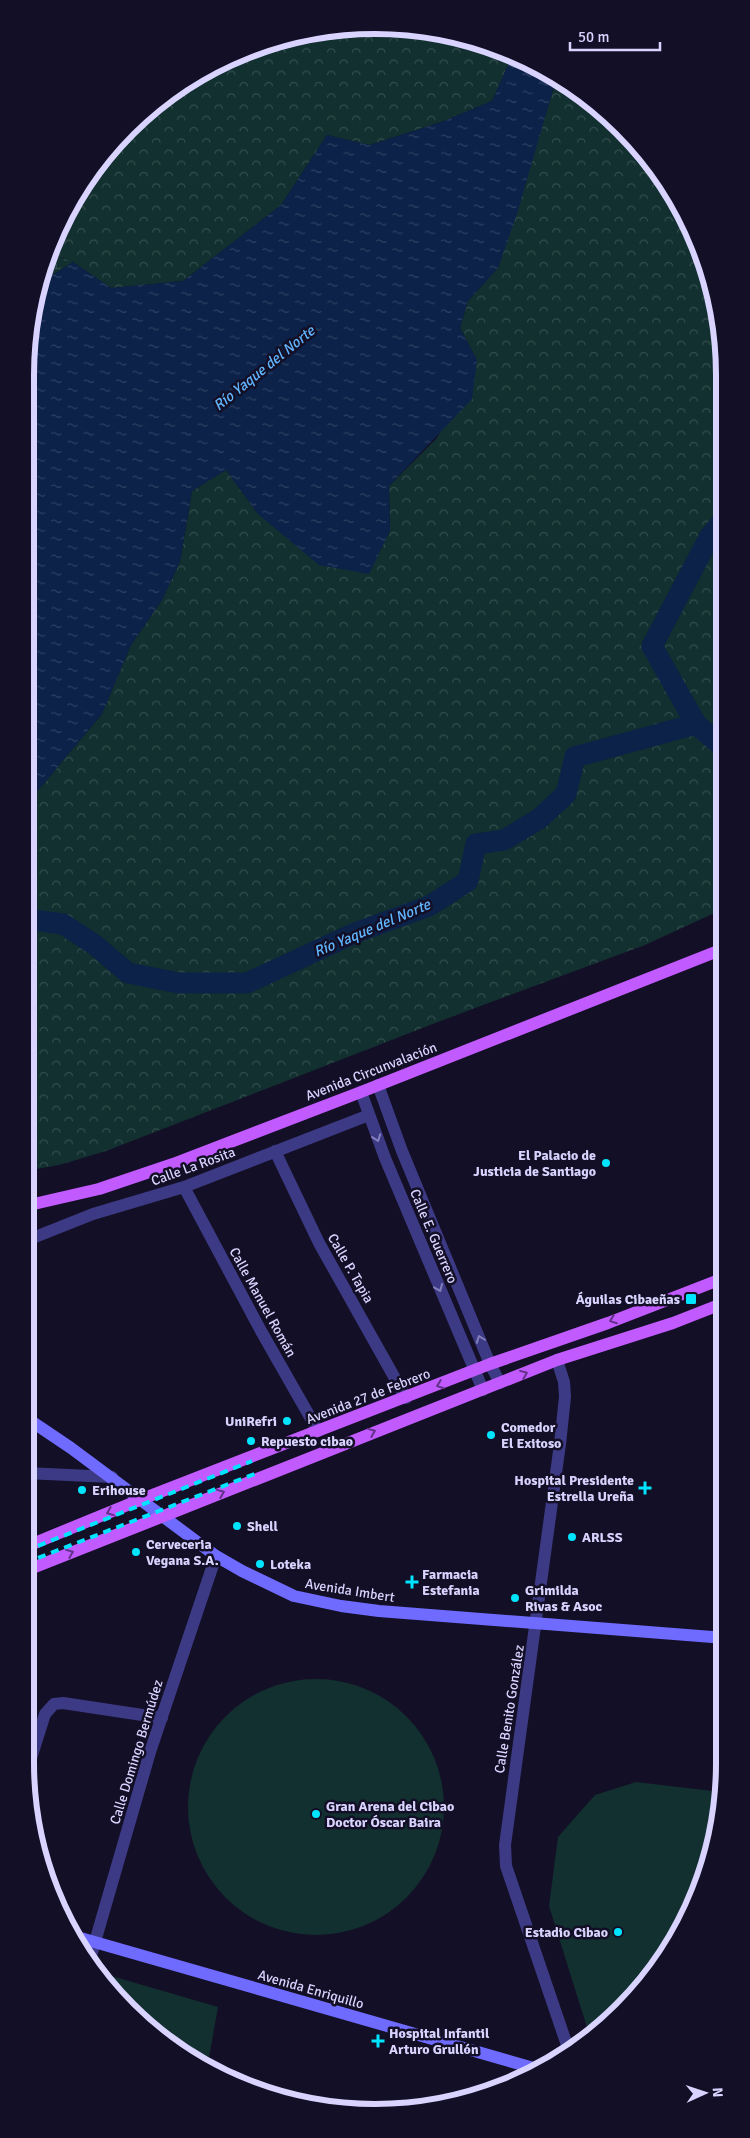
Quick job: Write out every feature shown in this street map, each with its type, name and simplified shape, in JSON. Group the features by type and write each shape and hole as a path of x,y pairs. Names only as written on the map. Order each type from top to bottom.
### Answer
{"main road":[{"name":"Avenida Circunvalación","path":"34,1204 99,1189 173,1164 716,952"},
{"name":"Avenida 27 de Febrero","path":"34,1543 142,1499 474,1372 490,1364 608,1323 716,1281"},
{"path":"34,1567 557,1360 673,1323 716,1306"},
{"name":"Avenida Imbert","path":"34,1424 112,1477 216,1556 294,1596 379,1611 716,1637"},
{"name":"Avenida Enriquillo","path":"82,1939 530,2067"}],"street":[{"name":"Calle E. Guerrero","path":"378,1085 402,1151 490,1364 500,1383"},
{"name":"Calle E. Guerrero","path":"361,1092 385,1158 483,1390"},
{"name":"Calle La Rosita","path":"34,1237 93,1214 184,1187 369,1115"},
{"name":"Calle P. Tapia","path":"275,1152 319,1242 406,1398"},
{"name":"Calle Manuel Román","path":"184,1187 261,1331 318,1431"},
{"name":"Calle Benito González","path":"557,1360 564,1382 565,1397 537,1624 513,1776 505,1845 506,1866 567,2045"},
{"path":"34,1473 112,1477"},
{"name":"Calle Domingo Bermúdez","path":"92,1954 150,1752 216,1556"},
{"path":"34,1749 45,1714 50,1706 62,1703 162,1718"}],"green space":[{"path":"353,34 397,34 442,40 485,52 510,62 492,101 441,122 370,145 327,135 281,205 183,281 111,288 73,262 56,255 79,204 104,167 150,118 167,104 204,79 224,69 287,45"},
{"path":"556,85 600,118 632,150 659,185 671,204 690,244 710,308 716,353 716,912 645,945 443,1020 106,1151 59,1165 34,1169 34,795 102,714 131,645 162,600 180,562 192,491 226,470 258,514 390,531 389,486 437,438 477,360 460,328 468,301 498,268 553,90"},
{"path":"56,255 73,262 48,278"},
{"path":"34,468 37,497 34,522"},
{"name":"Gran Arena del Cibao Doctor Óscar Baira","path":"316,1679 341,1681 376,1694 397,1708 415,1726 434,1758 442,1782 444,1807 442,1832 429,1867 415,1888 397,1906 365,1925 341,1933 316,1935 291,1933 256,1920 235,1906 217,1888 198,1856 190,1832 188,1807 190,1782 203,1747 217,1726 235,1708 267,1689 291,1681"},
{"name":"Estadio Cibao","path":"636,1782 715,1791 705,1851 690,1894 671,1934 632,1988 588,2030 549,1906 558,1837 595,1795"},
{"path":"107,1975 218,2007 208,2061 185,2047 150,2020"}],"water":[{"path":"510,62 556,85 553,90 517,214 498,268 468,301 460,328 477,360 472,399 389,486 390,531 369,574 319,565 258,514 226,470 192,491 180,562 162,600 131,645 102,714 34,795 34,522 37,497 34,466 34,353 40,308 48,278 73,262 111,288 183,281 281,205 327,135 370,145 441,122 492,101"}],"waterway":[{"name":"Río Yaque del Norte","path":"34,920 63,924 95,945 128,973 179,983 247,983 355,933 429,906 468,881 476,844 504,840 539,819 566,794 575,757 696,724 652,646 710,536 716,529"},
{"path":"696,724 716,741"}],"railway":[{"path":"34,1547 252,1461"},
{"path":"34,1560 257,1473"}],"place":[{"name":"El Palacio de Justicia de Santiago","path":"606,1163"},
{"name":"Águilas Cibaeñas","path":"691,1299"},
{"name":"UniRefri","path":"287,1421"},
{"name":"Comedor El Exitoso","path":"491,1435"},
{"name":"Repuesto cibao","path":"251,1441"},
{"name":"Hospital Presidente Estrella Ureña","path":"645,1488"},
{"name":"Erihouse","path":"82,1490"},
{"name":"Shell","path":"237,1526"},
{"name":"ARLSS","path":"572,1537"},
{"name":"Cerveceria Vegana S.A.","path":"136,1552"},
{"name":"Loteka","path":"260,1564"},
{"name":"Farmacia Estefania","path":"412,1582"},
{"name":"Grimilda Rivas & Asoc","path":"515,1598"},
{"name":"Gran Arena del Cibao Doctor Óscar Baira","path":"316,1814"},
{"name":"Estadio Cibao","path":"618,1932"},
{"name":"Hospital Infantil Arturo Grullón","path":"378,2041"}]}
